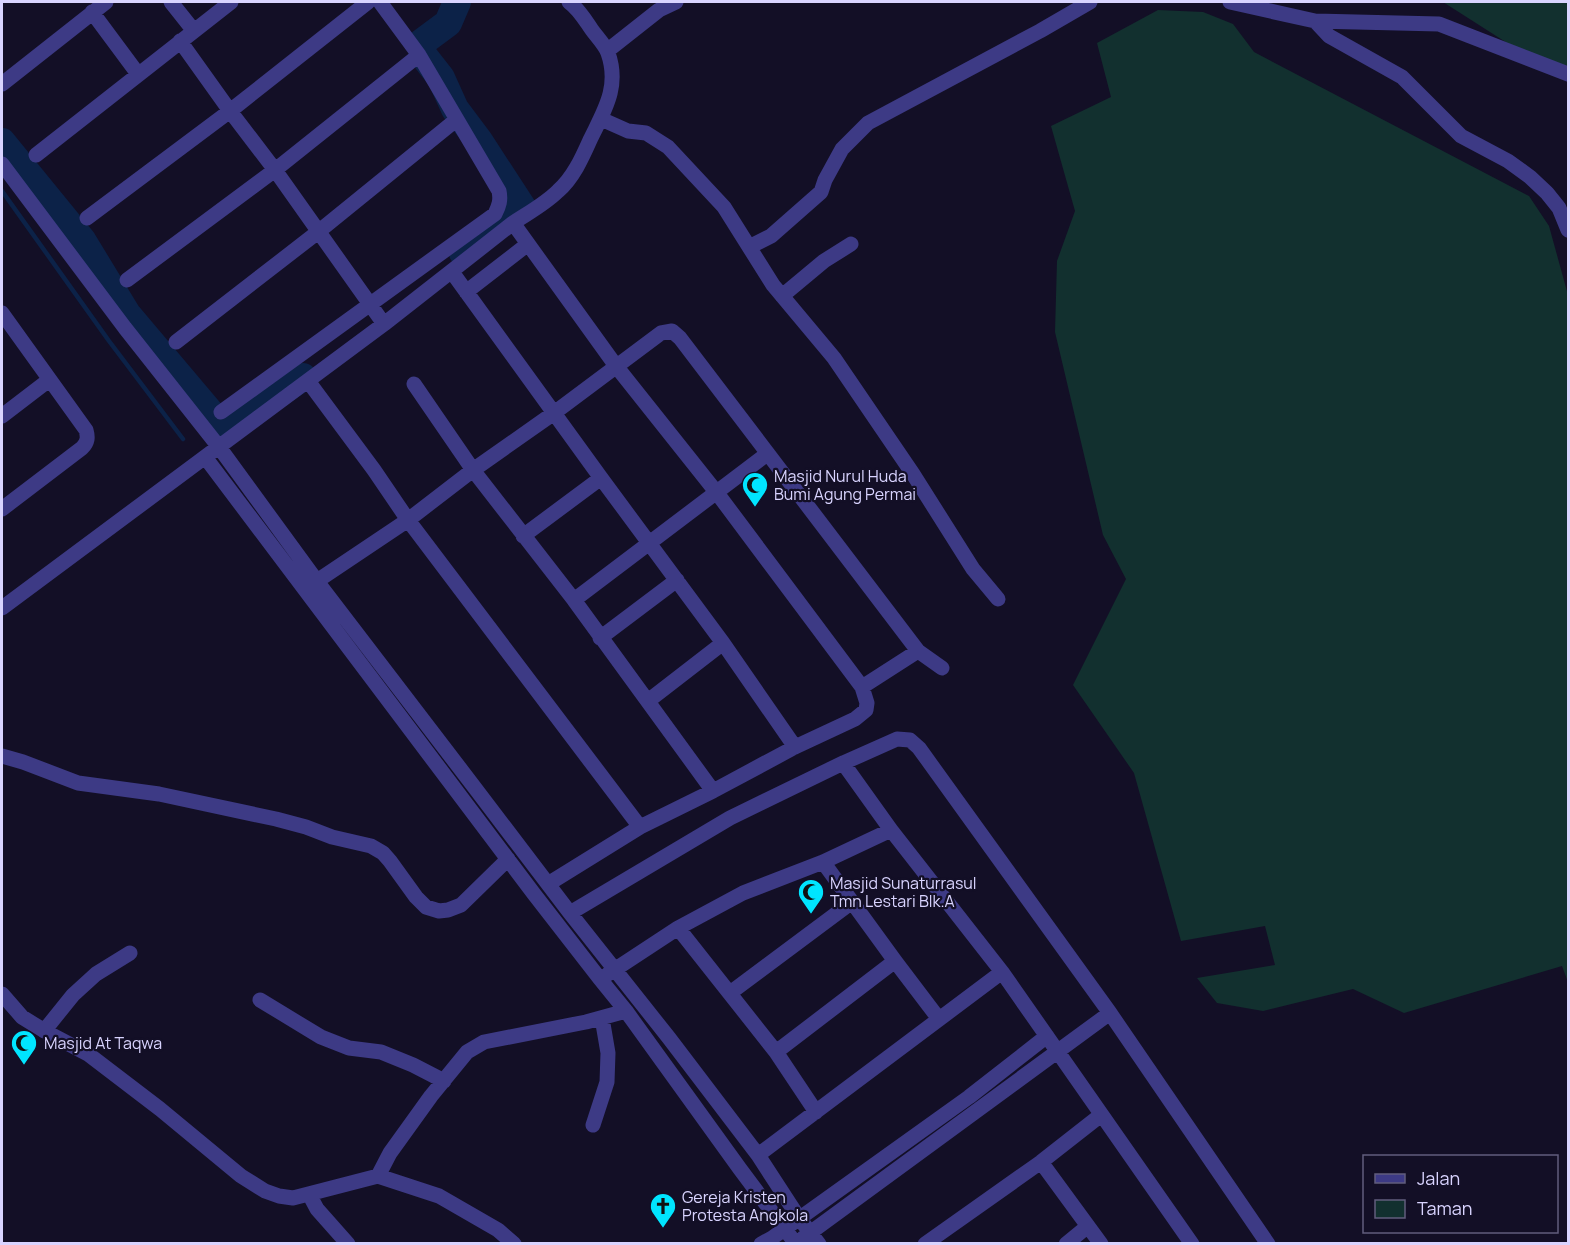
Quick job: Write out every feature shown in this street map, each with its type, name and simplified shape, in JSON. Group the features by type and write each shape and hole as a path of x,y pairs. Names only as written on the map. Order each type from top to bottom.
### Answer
{"street":[{"path":"2,84 106,2"},
{"path":"171,2 194,31"},
{"path":"36,154 231,2"},
{"path":"87,218 230,111 368,2"},
{"path":"2,608 308,381 378,315 495,214 501,199 499,191 419,56 380,2"},
{"path":"221,412 452,272 513,223 559,191 570,177 601,119 609,102 612,84 607,51 577,8 569,2"},
{"path":"607,51 659,10 676,2"},
{"path":"749,247 771,236 821,192 842,149 868,123 1090,2"},
{"path":"1230,2 1315,21 1438,24 1569,74"},
{"path":"92,12 138,74"},
{"path":"1315,21 1329,36 1402,77 1461,136 1508,161 1530,177 1559,208 1569,230"},
{"path":"180,41 378,315"},
{"path":"127,280 275,170 419,56"},
{"path":"601,119 628,131 646,133 668,147 724,207 773,285 834,358 973,569 998,599"},
{"path":"176,342 318,232 456,120"},
{"path":"2,164 132,337 219,447 317,582 758,1155 799,1218 815,1238"},
{"path":"513,223 616,366 717,493 862,687 867,703 866,710 855,719 795,747 640,827 548,884"},
{"path":"466,292 528,244"},
{"path":"782,296 824,261 851,244"},
{"path":"452,272 723,643 795,747"},
{"path":"2,313 7,334 49,380 86,430 87,440 82,448 2,509"},
{"path":"317,582 408,520 473,470 668,330 675,332 918,651 942,668"},
{"path":"2,416 49,380"},
{"path":"308,381 408,520 640,827"},
{"path":"414,384 473,470 573,600 713,791"},
{"path":"573,600 767,454"},
{"path":"205,457 508,860 626,1011 796,1244 815,1238 1110,1013"},
{"path":"523,536 601,478"},
{"path":"600,638 677,580"},
{"path":"648,701 723,643"},
{"path":"862,687 918,651"},
{"path":"570,913 730,818 897,739 910,740 916,744 1110,1013 1268,1244"},
{"path":"2,756 78,783 159,794 276,819 306,826 332,837 371,846 390,861 426,907 439,911 460,905 508,860"},
{"path":"843,763 891,830 1002,972 1192,1244"},
{"path":"600,979 678,928 743,893 823,862 891,830"},
{"path":"823,862 939,1019"},
{"path":"730,993 852,902"},
{"path":"678,928 776,1052 816,1112"},
{"path":"44,1031 73,995 96,974 130,953"},
{"path":"776,1052 895,961"},
{"path":"758,1155 1002,972"},
{"path":"2,994 22,1017 88,1054 160,1109 241,1176 266,1191 279,1196 293,1197 378,1176 439,1196 498,1230 514,1244"},
{"path":"260,1000 321,1037 349,1048 381,1052 444,1081"},
{"path":"378,1176 390,1153 467,1052 484,1042 586,1022 626,1011"},
{"path":"592,1125 608,1082 608,1053 602,1018"},
{"path":"760,1244 772,1238 969,1097 1047,1036"},
{"path":"925,1244 1041,1162 1101,1115"},
{"path":"1041,1162 1101,1244"},
{"path":"309,1194 317,1209 348,1244"},
{"path":"1066,1244 1089,1226"}],"green space":[{"path":"1443,2 1568,2 1568,82"},
{"path":"1158,10 1203,12 1233,24 1254,52 1529,196 1549,226 1568,295 1568,982 1562,966 1404,1013 1353,989 1263,1011 1217,1003 1197,978 1275,965 1265,926 1181,941 1134,773 1073,685 1126,579 1103,535 1055,332 1057,261 1075,211 1051,126 1111,97 1097,43"}],"waterway":[{"path":"457,2 448,23 421,43 423,55 441,78 455,109 522,207 463,253"},
{"path":"2,142 82,240 127,314 225,430 303,377"},
{"path":"2,191 109,341 183,439"}],"place":[{"name":"Masjid Nurul Huda Bumi Agung Permai","path":"755,508"},
{"name":"Masjid Sunaturrasul Tmn Lestari Blk.A","path":"811,915"},
{"name":"Masjid At Taqwa","path":"24,1066"},
{"name":"Gereja Kristen Protesta Angkola","path":"663,1229"}]}
